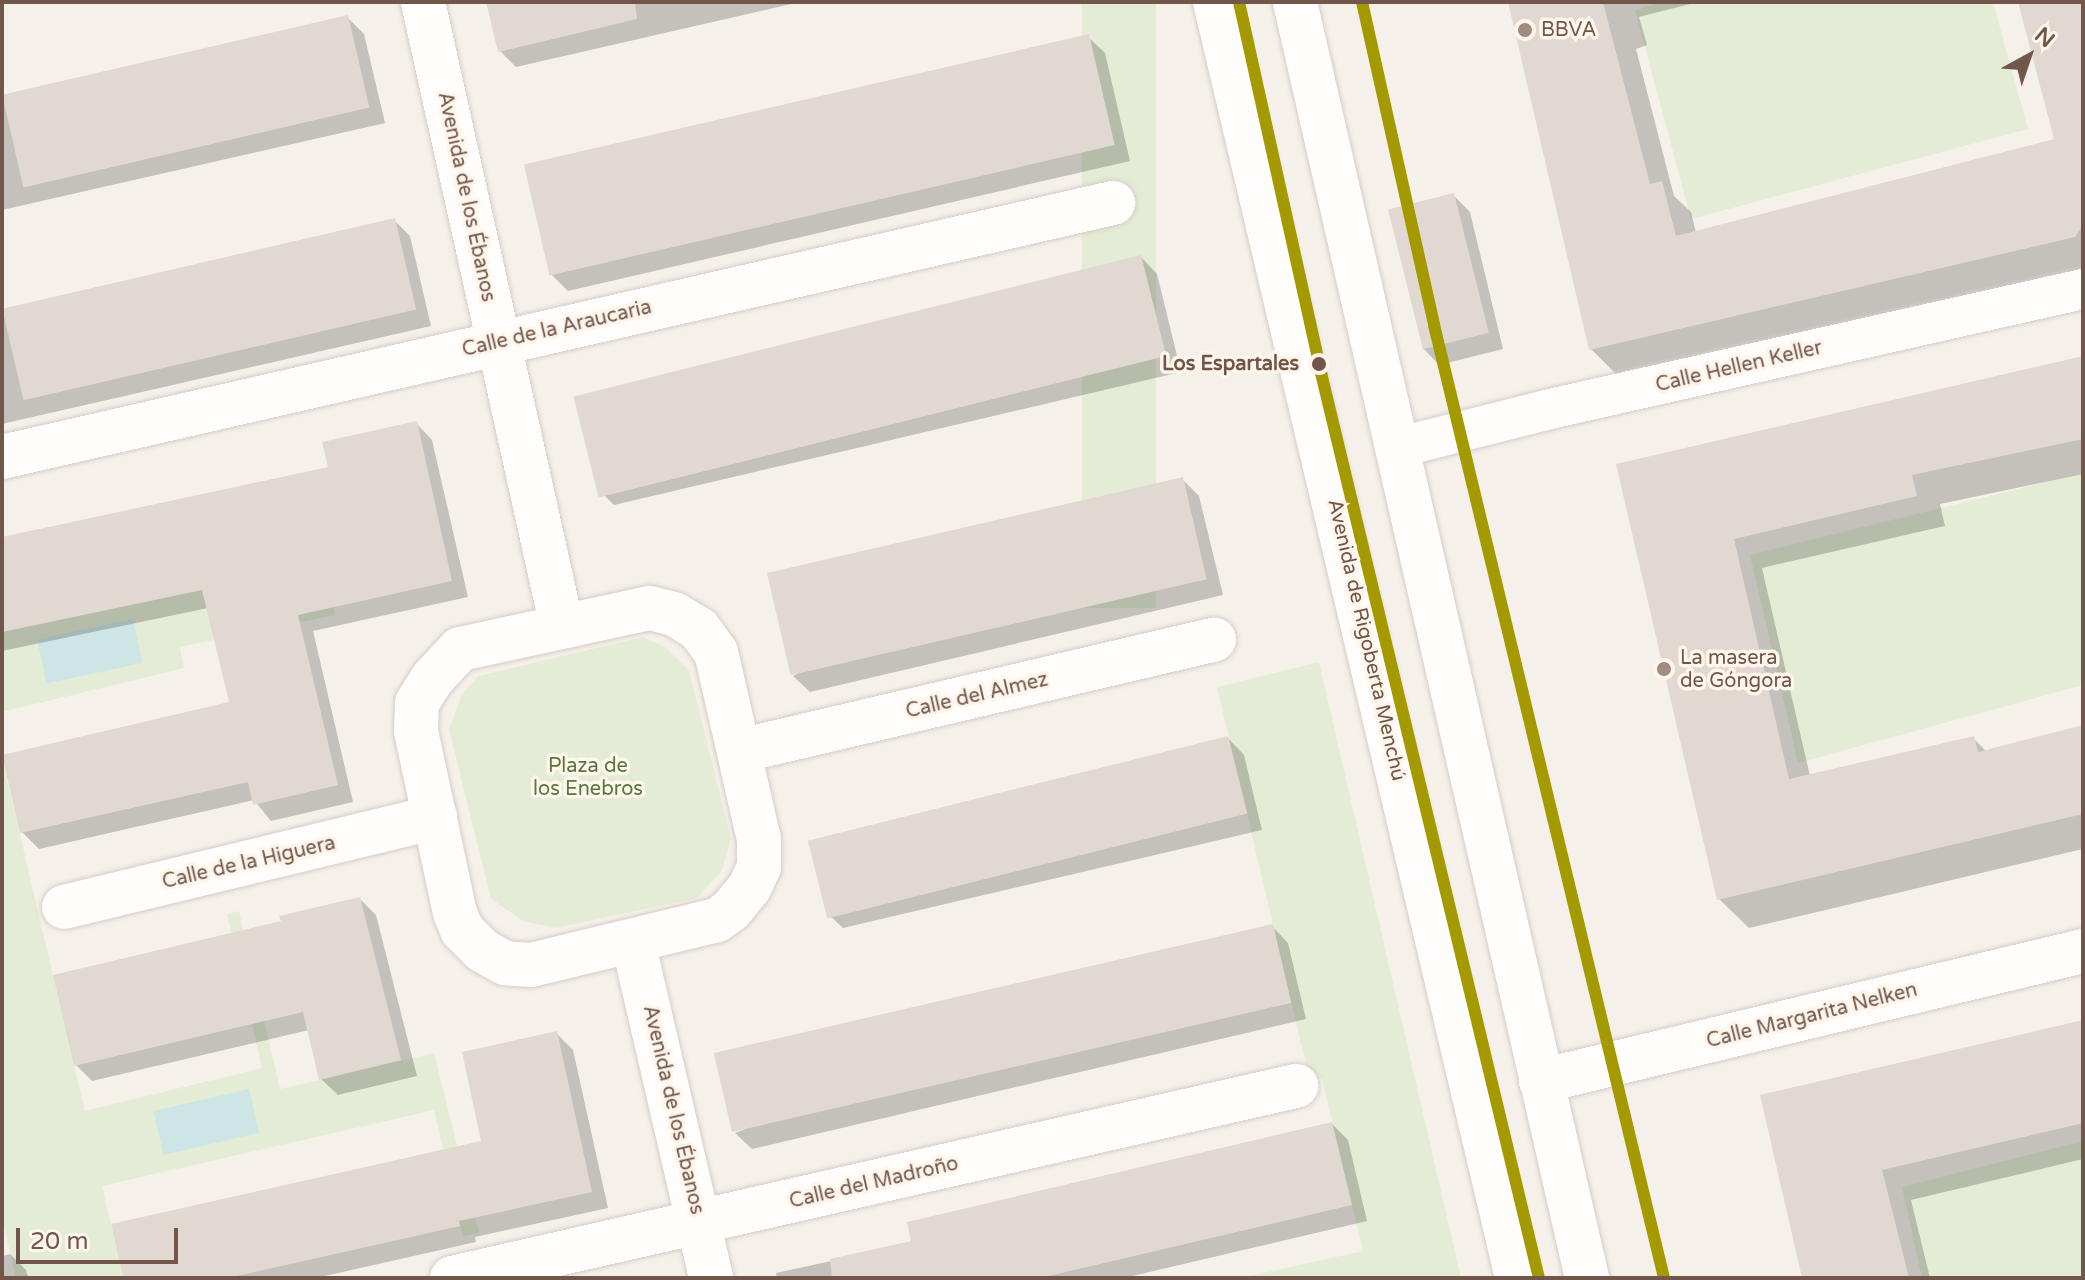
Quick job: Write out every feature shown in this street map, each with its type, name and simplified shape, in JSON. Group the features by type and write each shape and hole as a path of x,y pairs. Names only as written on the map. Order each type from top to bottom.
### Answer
{"street":[{"name":"Avenida de los Ébanos","path":"423,2 562,627"},
{"name":"Avenida de Rigoberta Menchú","path":"1215,2 1517,1278"},
{"path":"1295,2 1587,1278"},
{"name":"Calle de la Araucaria","path":"2,457 1113,203"},
{"name":"Calle Hellen Keller","path":"1396,448 1550,409 2083,289"},
{"path":"650,608 674,614 699,629 716,652 739,751 759,839 759,867 749,888 731,910 717,920 531,965 505,963 482,950 462,930 455,913 416,731 417,703 432,679 460,649 650,608"},
{"name":"Calle del Almez","path":"739,751 1214,640"},
{"name":"Calle de la Higuera","path":"64,907 435,817"},
{"name":"Avenida de los Ébanos","path":"633,942 711,1278"},
{"name":"Calle Margarita Nelken","path":"1541,1081 2083,951"},
{"name":"Calle del Madroño","path":"452,1278 1296,1086"}],"green space":[{"path":"1082,2 1156,2 1156,608 1082,608"},
{"path":"1661,2 1993,2 2028,129 1691,219 1635,10"},
{"path":"2083,473 2083,685 1798,763 1750,555"},
{"path":"323,564 335,615 180,647 184,668 2,712 2,632"},
{"name":"Plaza de los Enebros","path":"643,637 666,648 689,670 731,839 722,870 697,898 556,928 523,921 491,899 449,730 461,696 478,676"},
{"path":"1319,662 1461,1278 1240,1278 1363,1251 1322,1078 1311,1080 1301,1044 1217,687"},
{"path":"2,758 85,1111 262,1068 227,914 239,911 280,1089 434,1053 479,1233 463,1236 434,1110 102,1186 123,1278 16,1278 2,1218"},
{"path":"2083,1141 2083,1278 1922,1278 1902,1187"}],"water":[{"path":"133,619 142,663 46,683 37,639"},
{"path":"249,1089 259,1133 164,1155 154,1111"}],"building":[{"path":"486,2 635,2 637,19 498,52"},
{"path":"1508,2 1603,2 1650,184 1662,181 1676,236 2054,139 2018,2 2083,2 2083,225 2075,237 1589,350"},
{"path":"348,15 369,108 23,187 2,95"},
{"path":"1089,34 1115,145 550,276 524,164"},
{"path":"1454,193 1489,333 1423,349 1388,209"},
{"path":"395,218 416,310 23,400 2,309"},
{"path":"1141,255 1166,356 599,497 573,397"},
{"path":"2083,356 2083,439 1912,475 1917,496 1734,539 1789,779 1974,736 1978,752 2083,725 2083,814 1717,900 1616,464"},
{"path":"417,421 452,581 298,615 338,785 253,805 248,782 20,833 2,755 229,702 202,590 2,632 2,537 328,467 322,442"},
{"path":"1183,477 1207,579 791,675 767,573"},
{"path":"1228,736 1247,814 827,918 808,841"},
{"path":"360,897 401,1060 319,1080 303,1012 74,1066 53,975 281,921 279,916"},
{"path":"1273,924 1291,1003 732,1132 714,1053"},
{"path":"2083,1020 2083,1123 1882,1170 1909,1278 1802,1278 1760,1095"},
{"path":"557,1031 592,1192 459,1221 460,1226 228,1278 123,1278 111,1224 481,1141 462,1052"},
{"path":"1332,1122 1352,1205 1040,1278 832,1278 830,1259 911,1241 907,1222"}],"transit line":[{"path":"1239,2 1321,373 1539,1278"},
{"path":"1362,2 1434,325 1664,1278"}],"place":[{"name":"BBVA","path":"1525,30"},
{"name":"Los Espartales","path":"1319,364"},
{"name":"La masera de Góngora","path":"1664,669"}]}
